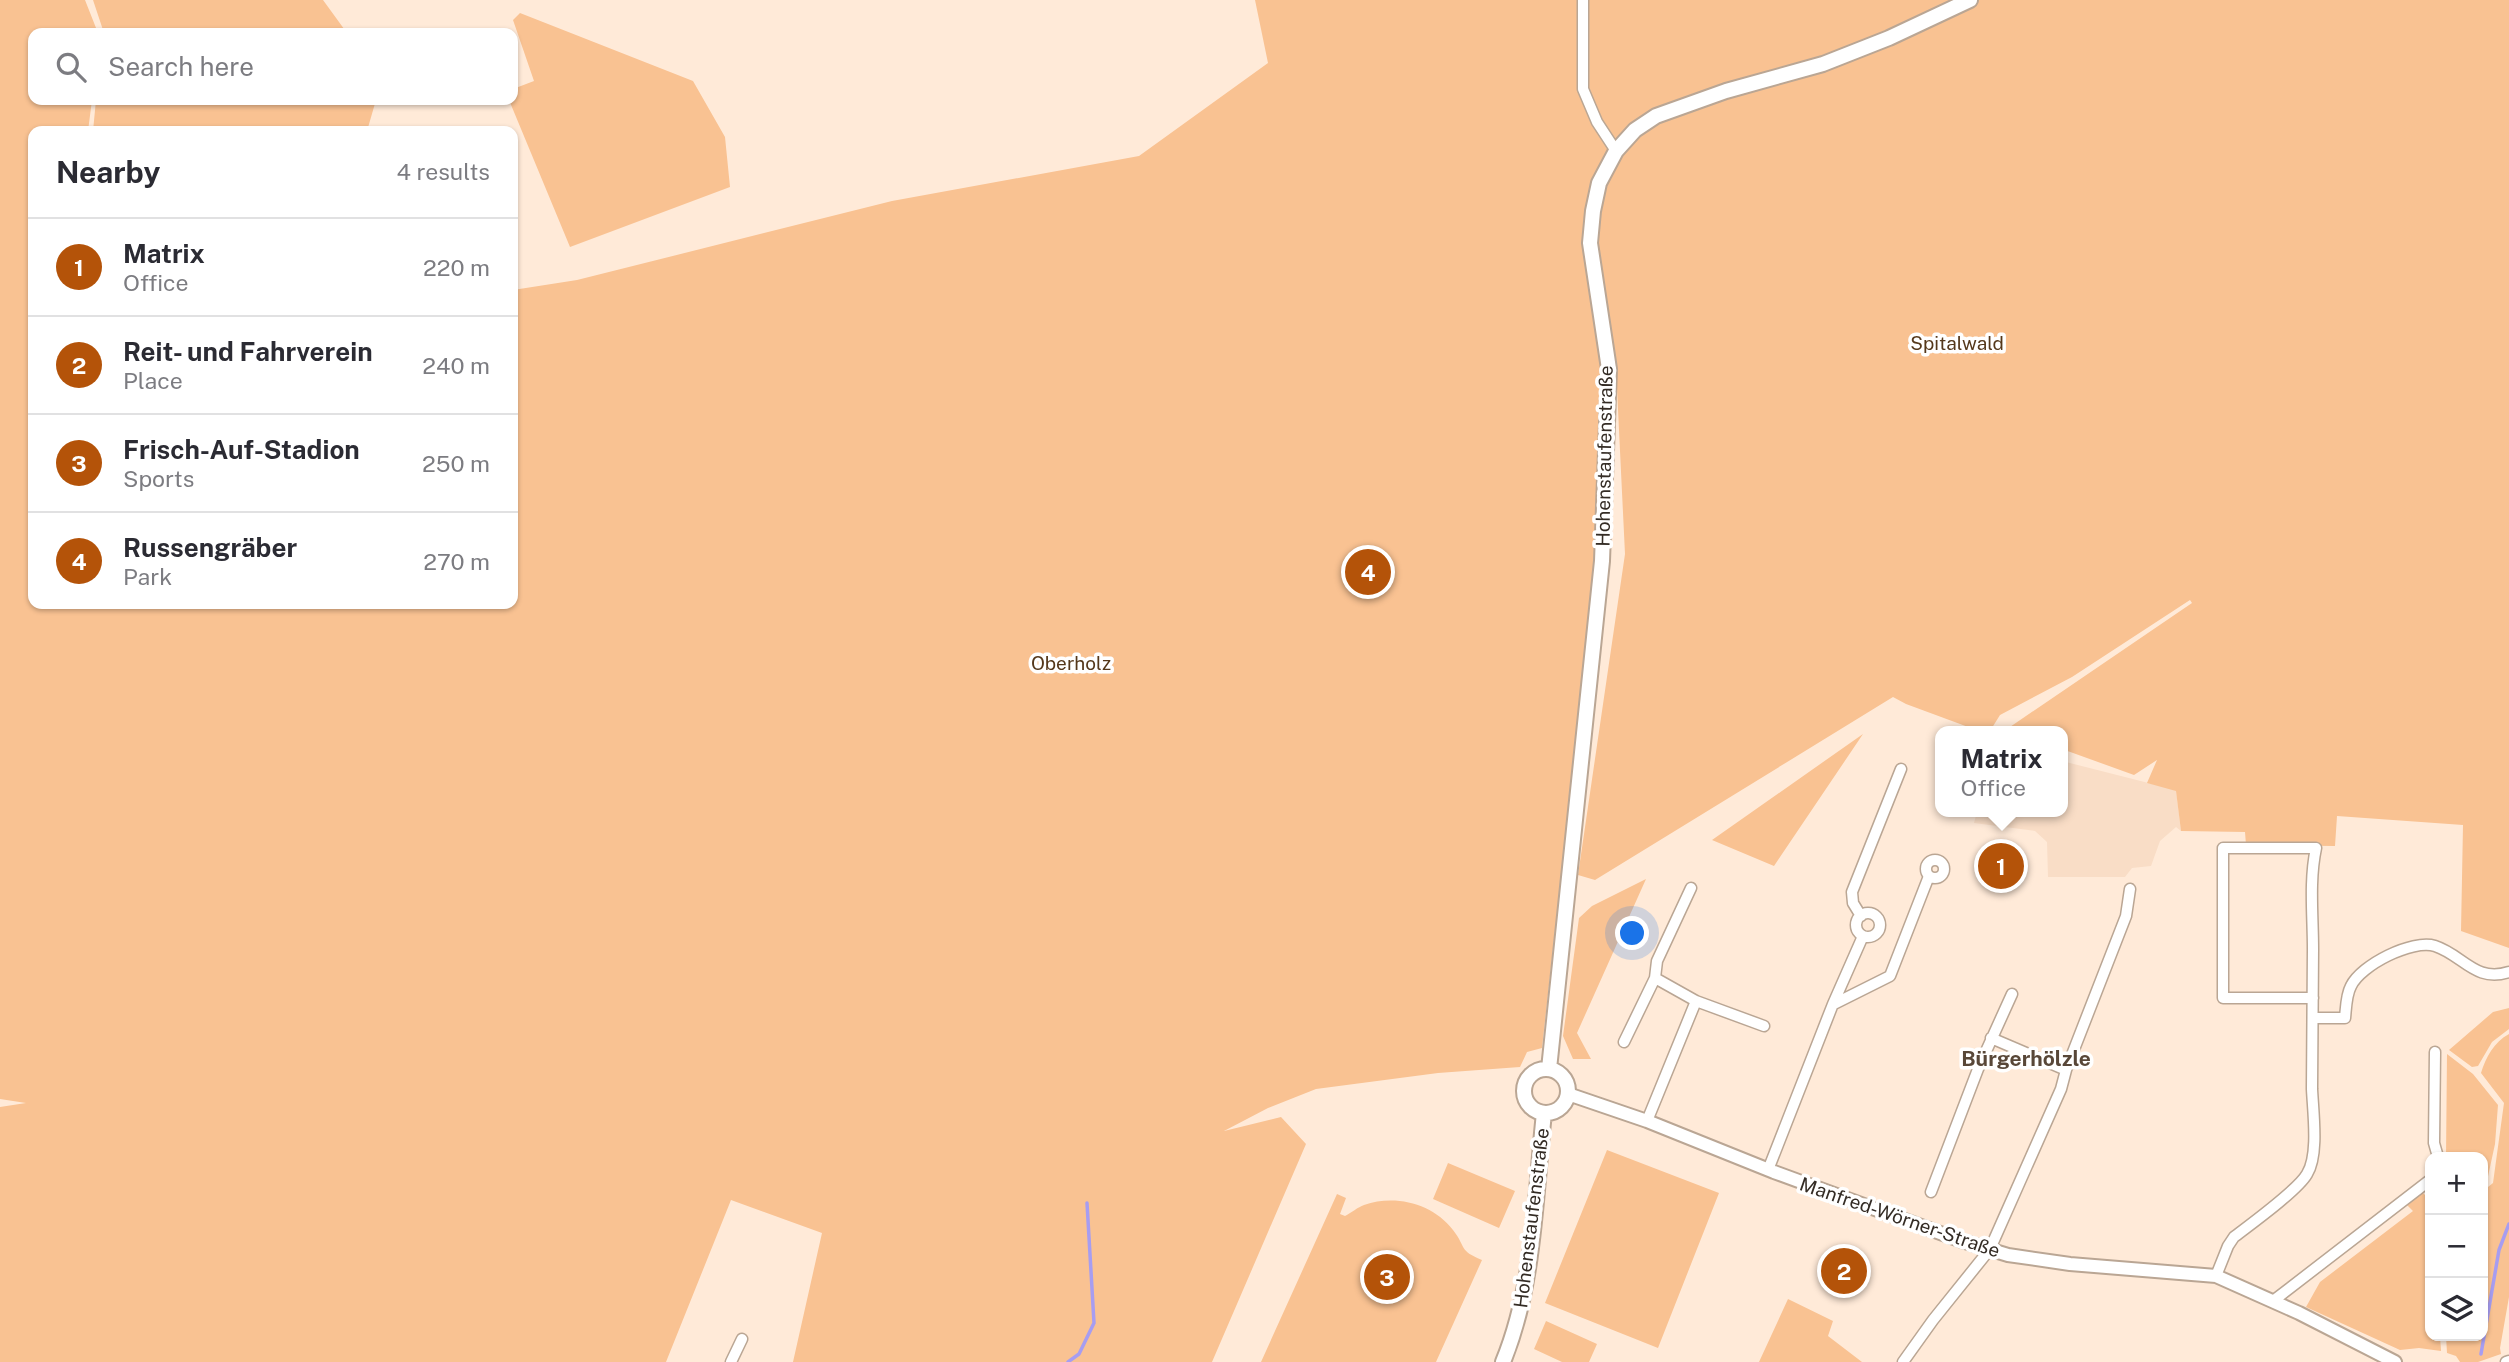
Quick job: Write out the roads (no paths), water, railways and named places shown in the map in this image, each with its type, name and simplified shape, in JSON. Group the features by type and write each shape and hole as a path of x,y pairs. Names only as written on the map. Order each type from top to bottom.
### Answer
{"main road":[{"name":"Hohenstaufenstraße","path":"1549,1069 1602,561 1609,369 1591,256 1592,211 1599,183 1616,151 1635,130 1656,116 1726,91 1823,64 1912,29 1970,0"},
{"path":"1549,1069 1556,1071 1566,1080 1568,1094 1560,1108 1544,1113 1529,1106 1524,1089 1534,1072 1549,1069"},
{"name":"Hohenstaufenstraße","path":"1503,1362 1515,1333 1528,1267 1544,1113"}],"street":[{"path":"1583,0 1583,89 1597,122 1616,151"},
{"path":"1861,916 1853,903 1852,891 1901,769"},
{"path":"2217,1276 2234,1237 2306,1177 2313,1154 2313,998 2312,866 2316,848 2223,848 2223,998 2313,998"},
{"path":"1833,1004 1889,976 1929,876"},
{"path":"1624,1042 1655,978 1657,961 1691,888"},
{"path":"1903,1362 1990,1249 2061,1089 2126,916 2130,889"},
{"path":"1872,915 1879,924 1875,934 1864,936 1857,929 1857,921 1861,916 1872,915"},
{"path":"1768,1170 1833,1004 1864,936"},
{"path":"2313,1018 2345,1018 2350,987 2366,968 2411,946 2435,946 2488,975 2509,972"},
{"path":"1655,978 1696,1001 1764,1026"},
{"path":"1931,1192 2011,994"},
{"path":"1647,1121 1696,1001"},
{"path":"1991,1038 2066,1070"},
{"path":"2435,1052 2434,1143 2437,1152"},
{"name":"Manfred-Wörner-Straße","path":"1568,1094 1647,1121 1768,1170 1990,1249 2044,1261 2217,1276 2395,1362"},
{"path":"2273,1301 2425,1184"},
{"path":"731,1362 742,1339"}],"waterway":[{"path":"1068,1362 1079,1354 1094,1323 1087,1203"},
{"path":"2481,1354 2499,1250 2509,1224"}],"place":[{"name":"Russengräber","path":"1368,572"},
{"name":"Matrix","path":"2001,866"},
{"name":"Reit- und Fahrverein","path":"1844,1271"},
{"name":"Frisch-Auf-Stadion","path":"1387,1277"}],"district":[{"name":"Bürgerhölzle","path":"2026,1059"}],"park label":[{"name":"Spitalwald","path":"1957,343"},
{"name":"Oberholz","path":"1071,663"}]}
